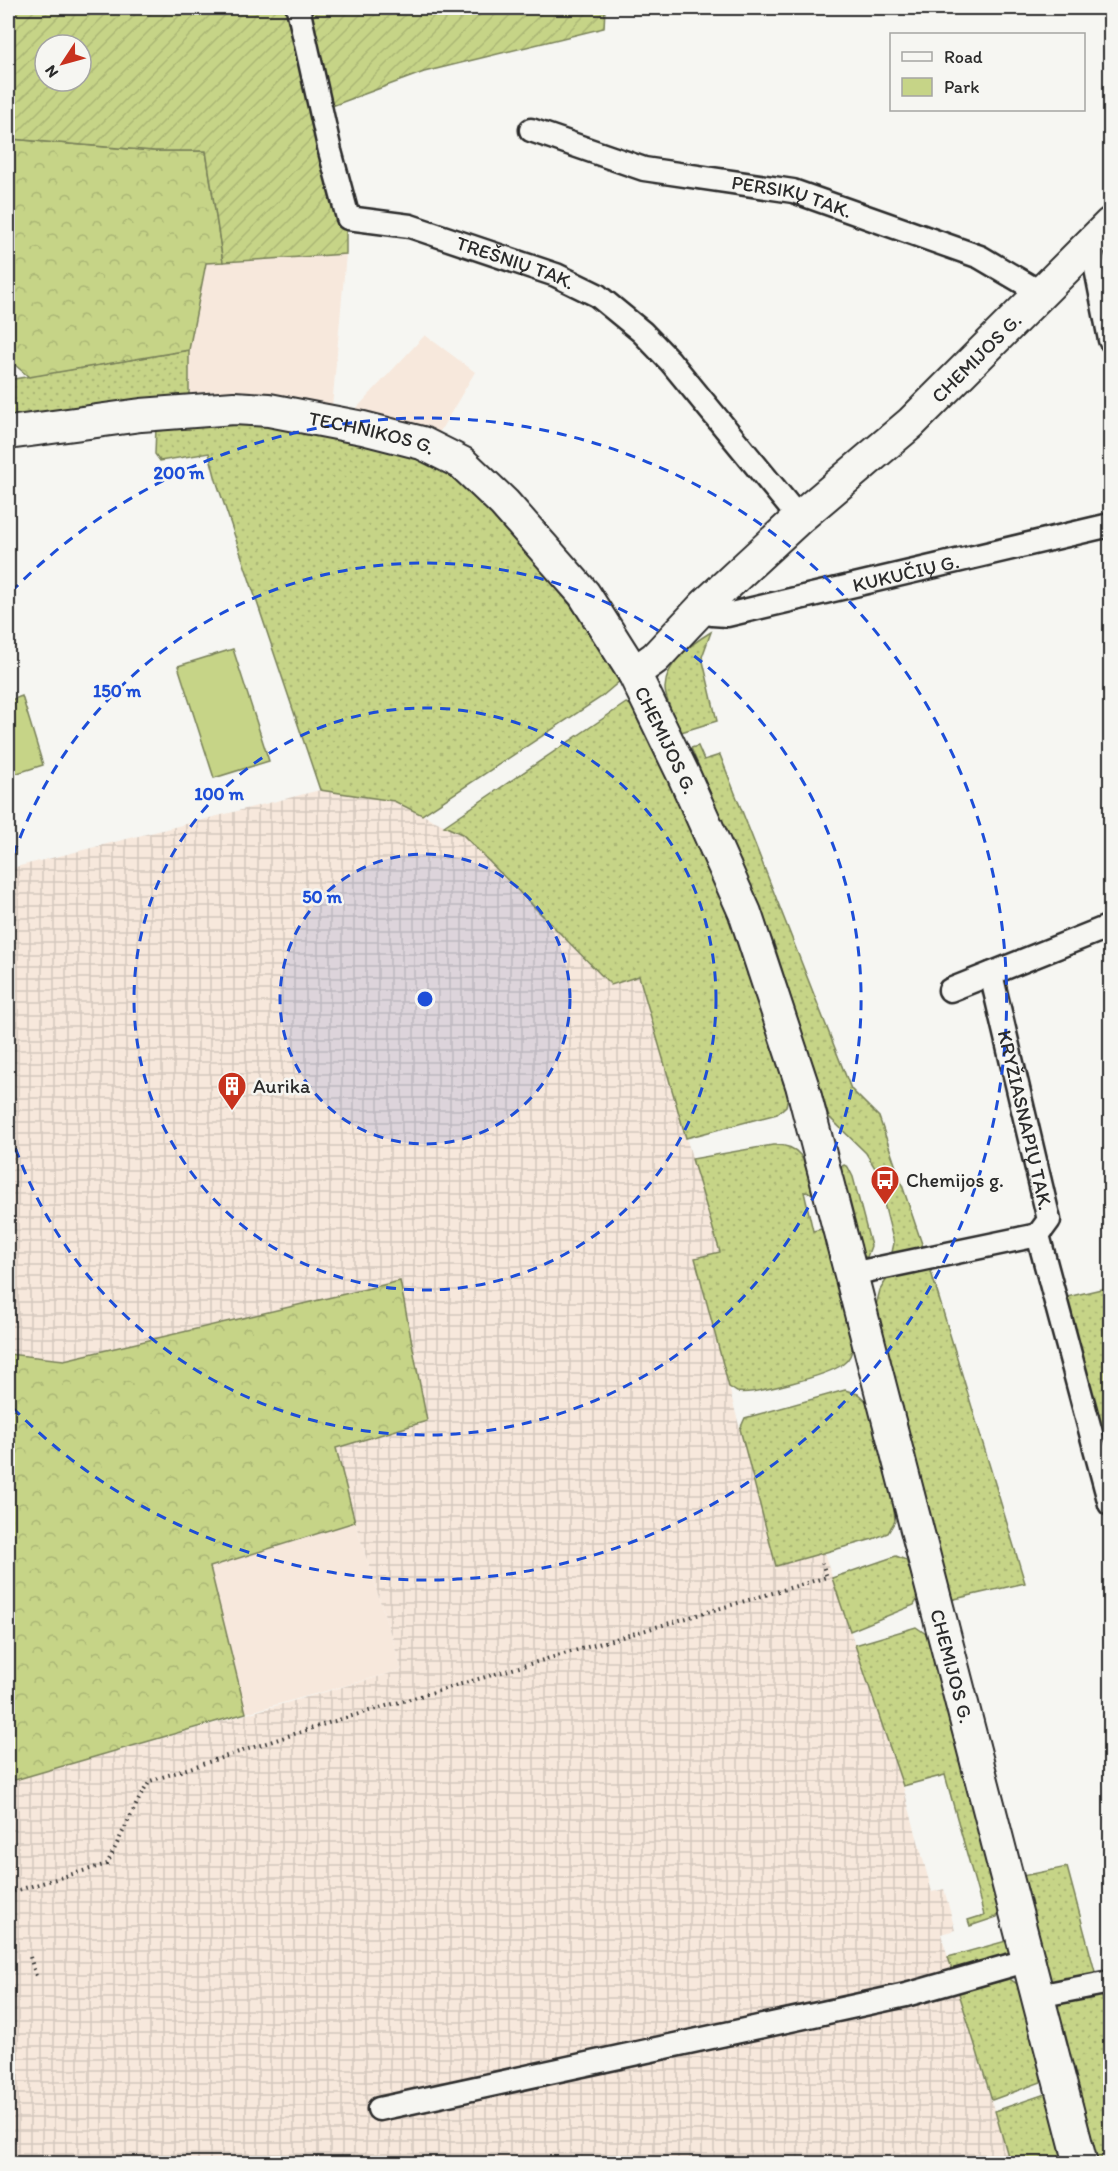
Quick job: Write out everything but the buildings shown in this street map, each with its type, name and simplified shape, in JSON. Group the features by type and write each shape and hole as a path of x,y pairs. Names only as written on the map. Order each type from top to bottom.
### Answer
{"main road":[{"name":"CHEMIJOS G.","path":"1081,2163 802,1085 745,913 684,776 634,673 655,658 705,605 799,518 911,423 1101,233"},
{"name":"TECHNIKOS G.","path":"8,433 150,414 234,408 269,410 302,416 422,443 462,463 504,503 584,594 634,673"}],"street":[{"name":"TREŠNIŲ TAK.","path":"298,8 330,151 348,218 410,226 556,275 597,295 642,332 670,361 799,518"},
{"name":"PERSIKŲ TAK.","path":"531,130 644,170 793,191 980,257 1041,293"},
{"path":"1101,233 1109,333"},
{"name":"KUKUČIŲ G.","path":"705,605 712,614 727,615 1110,525"},
{"path":"950,990 1110,926"},
{"name":"KRYŽIASNAPIŲ TAK.","path":"991,974 1049,1220 1038,1234 1110,1504"},
{"path":"851,1274 1038,1234"},
{"path":"379,2109 906,1995 1029,1960"},
{"path":"1038,1996 1110,1982"}],"path":[{"path":"8,1893 107,1864 150,1781 328,1723 827,1577 822,1563"},
{"path":"30,1957 36,1976"}],"shaded area":[{"path":"346,254 332,407 189,396 189,350 206,262"},
{"path":"425,335 475,372 439,433 354,411"},
{"path":"320,790 394,801 462,834 611,985 639,976 720,1253 695,1258 776,1566 824,1553 903,1786 932,1892 944,1889 955,1930 941,1934 1010,2163 8,2164 8,1782 402,1670 355,1522 336,1448 427,1421 64,1360 8,1354 8,869"},
{"path":"355,1522 402,1670 246,1713 210,1567"}],"green space":[{"path":"8,8 605,8 604,28 424,72 321,110 346,226 346,254 223,262 206,151 154,151 11,139 13,65 8,65"},
{"path":"13,64 11,139 154,151 206,151 223,262 206,263 189,350 29,377 8,359 8,65"},
{"path":"189,350 189,396 8,419 8,380"},
{"path":"261,421 391,447 409,452 439,466 469,489 499,517 528,550 580,619 621,680 600,698 422,815 394,801 320,790 209,453 160,461 155,454 156,427"},
{"path":"711,632 702,657 717,721 681,732 667,699 666,679 681,655"},
{"path":"233,649 269,761 214,778 178,666"},
{"path":"22,696 43,765 8,776 8,701"},
{"path":"626,703 637,708 729,909 789,1093 786,1106 777,1114 686,1138 639,976 611,985 462,834 444,826"},
{"path":"698,746 704,760 720,755 851,1089 879,1117 924,1250 891,1257 894,1243 875,1168 866,1153 829,1117 774,944 691,748"},
{"path":"773,1145 792,1148 802,1158 812,1193 804,1192 813,1231 822,1229 853,1339 852,1347 850,1356 843,1364 823,1373 774,1387 737,1392 729,1387 695,1258 720,1252 692,1159"},
{"path":"844,1165 848,1167 853,1177 871,1246 867,1257 862,1256 839,1167"},
{"path":"929,1265 1025,1583 950,1600 875,1309 880,1290 888,1277"},
{"path":"400,1281 427,1421 336,1448 355,1522 210,1567 246,1713 8,1782 8,1354 64,1360"},
{"path":"1110,1287 1110,1480 1054,1300"},
{"path":"845,1390 858,1394 867,1402 893,1500 895,1521 888,1533 873,1539 776,1566 740,1429 745,1418"},
{"path":"896,1556 906,1560 919,1597 914,1605 850,1631 832,1578"},
{"path":"916,1627 930,1637 999,1909 997,1917 970,1926 968,1920 984,1915 945,1775 903,1786 855,1645"},
{"path":"1067,1867 1097,1979 1050,1983 1022,1876"},
{"path":"1006,1941 1011,1946 1010,1953 1004,1958 953,1972 948,1957"},
{"path":"1008,1978 1019,1985 1042,2072 1041,2082 992,2100 958,1990"},
{"path":"1100,1991 1110,2022 1110,2163 1096,2163 1054,2003"},
{"path":"1045,2094 1052,2099 1068,2163 1010,2163 995,2111"}],"place":[{"name":"Aurika","path":"232,1112"},
{"name":"Chemijos g.","path":"885,1206"}]}
